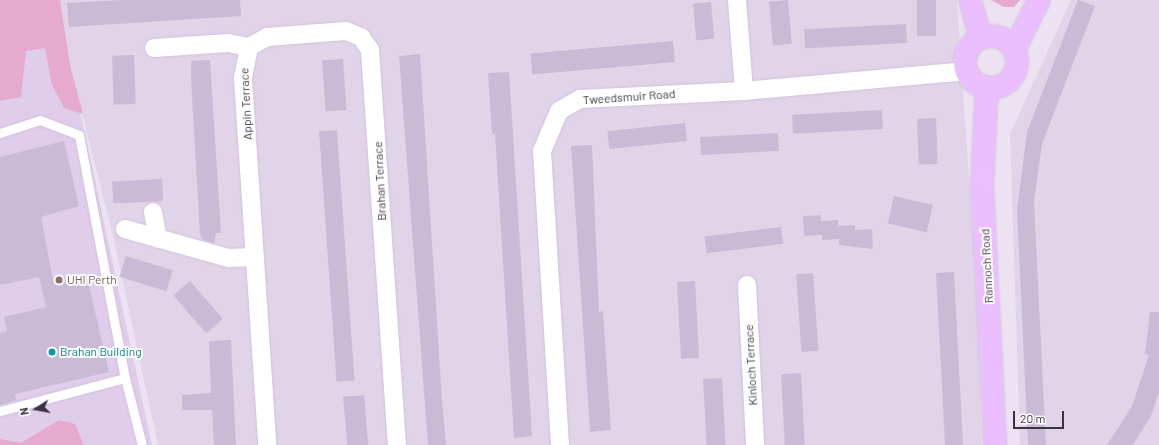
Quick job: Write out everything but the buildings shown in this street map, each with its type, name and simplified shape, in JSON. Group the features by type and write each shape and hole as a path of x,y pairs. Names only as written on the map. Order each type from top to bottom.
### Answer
{"street":[{"path":"737,0 744,91"},
{"path":"970,0 981,38"},
{"path":"1014,50 996,37 981,38 967,52 967,71 976,83 991,88 1001,86 1016,71 1014,50 1039,0"},
{"name":"Brahan Terrace","path":"249,47 267,37 346,31 361,37 370,50 397,445"},
{"path":"154,48 228,43 249,47"},
{"name":"Appin Terrace","path":"249,47 243,79 267,445"},
{"name":"Tweedsmuir Road","path":"560,445 542,151 546,134 558,111 580,100 744,91 967,71"},
{"name":"Rannoch Road","path":"991,88 986,101 982,186 995,445"},
{"path":"153,212 158,239"},
{"path":"125,229 228,258 255,257"},
{"name":"Kinloch Terrace","path":"747,285 756,445"}],"lane":[{"path":"0,133 40,120 79,135 126,378 142,445"},
{"path":"0,411 126,378"}],"shaded area":[{"name":"UHI Perth","path":"0,0 60,0 70,65 152,445 0,445"},
{"path":"0,0 60,0 70,65 83,114 64,108 52,85 45,48 26,51 21,97 0,101"},
{"path":"60,0 957,0 977,298 982,445 158,445 113,236 70,65"},
{"path":"991,0 1020,0 1014,7 1004,7"},
{"path":"1071,0 1159,0 1159,445 1020,445 1010,134"},
{"path":"59,420 75,424 84,445 0,445 0,439 21,443"}],"place":[{"name":"UHI Perth","path":"59,280"},
{"name":"Brahan Building","path":"52,352"}]}
